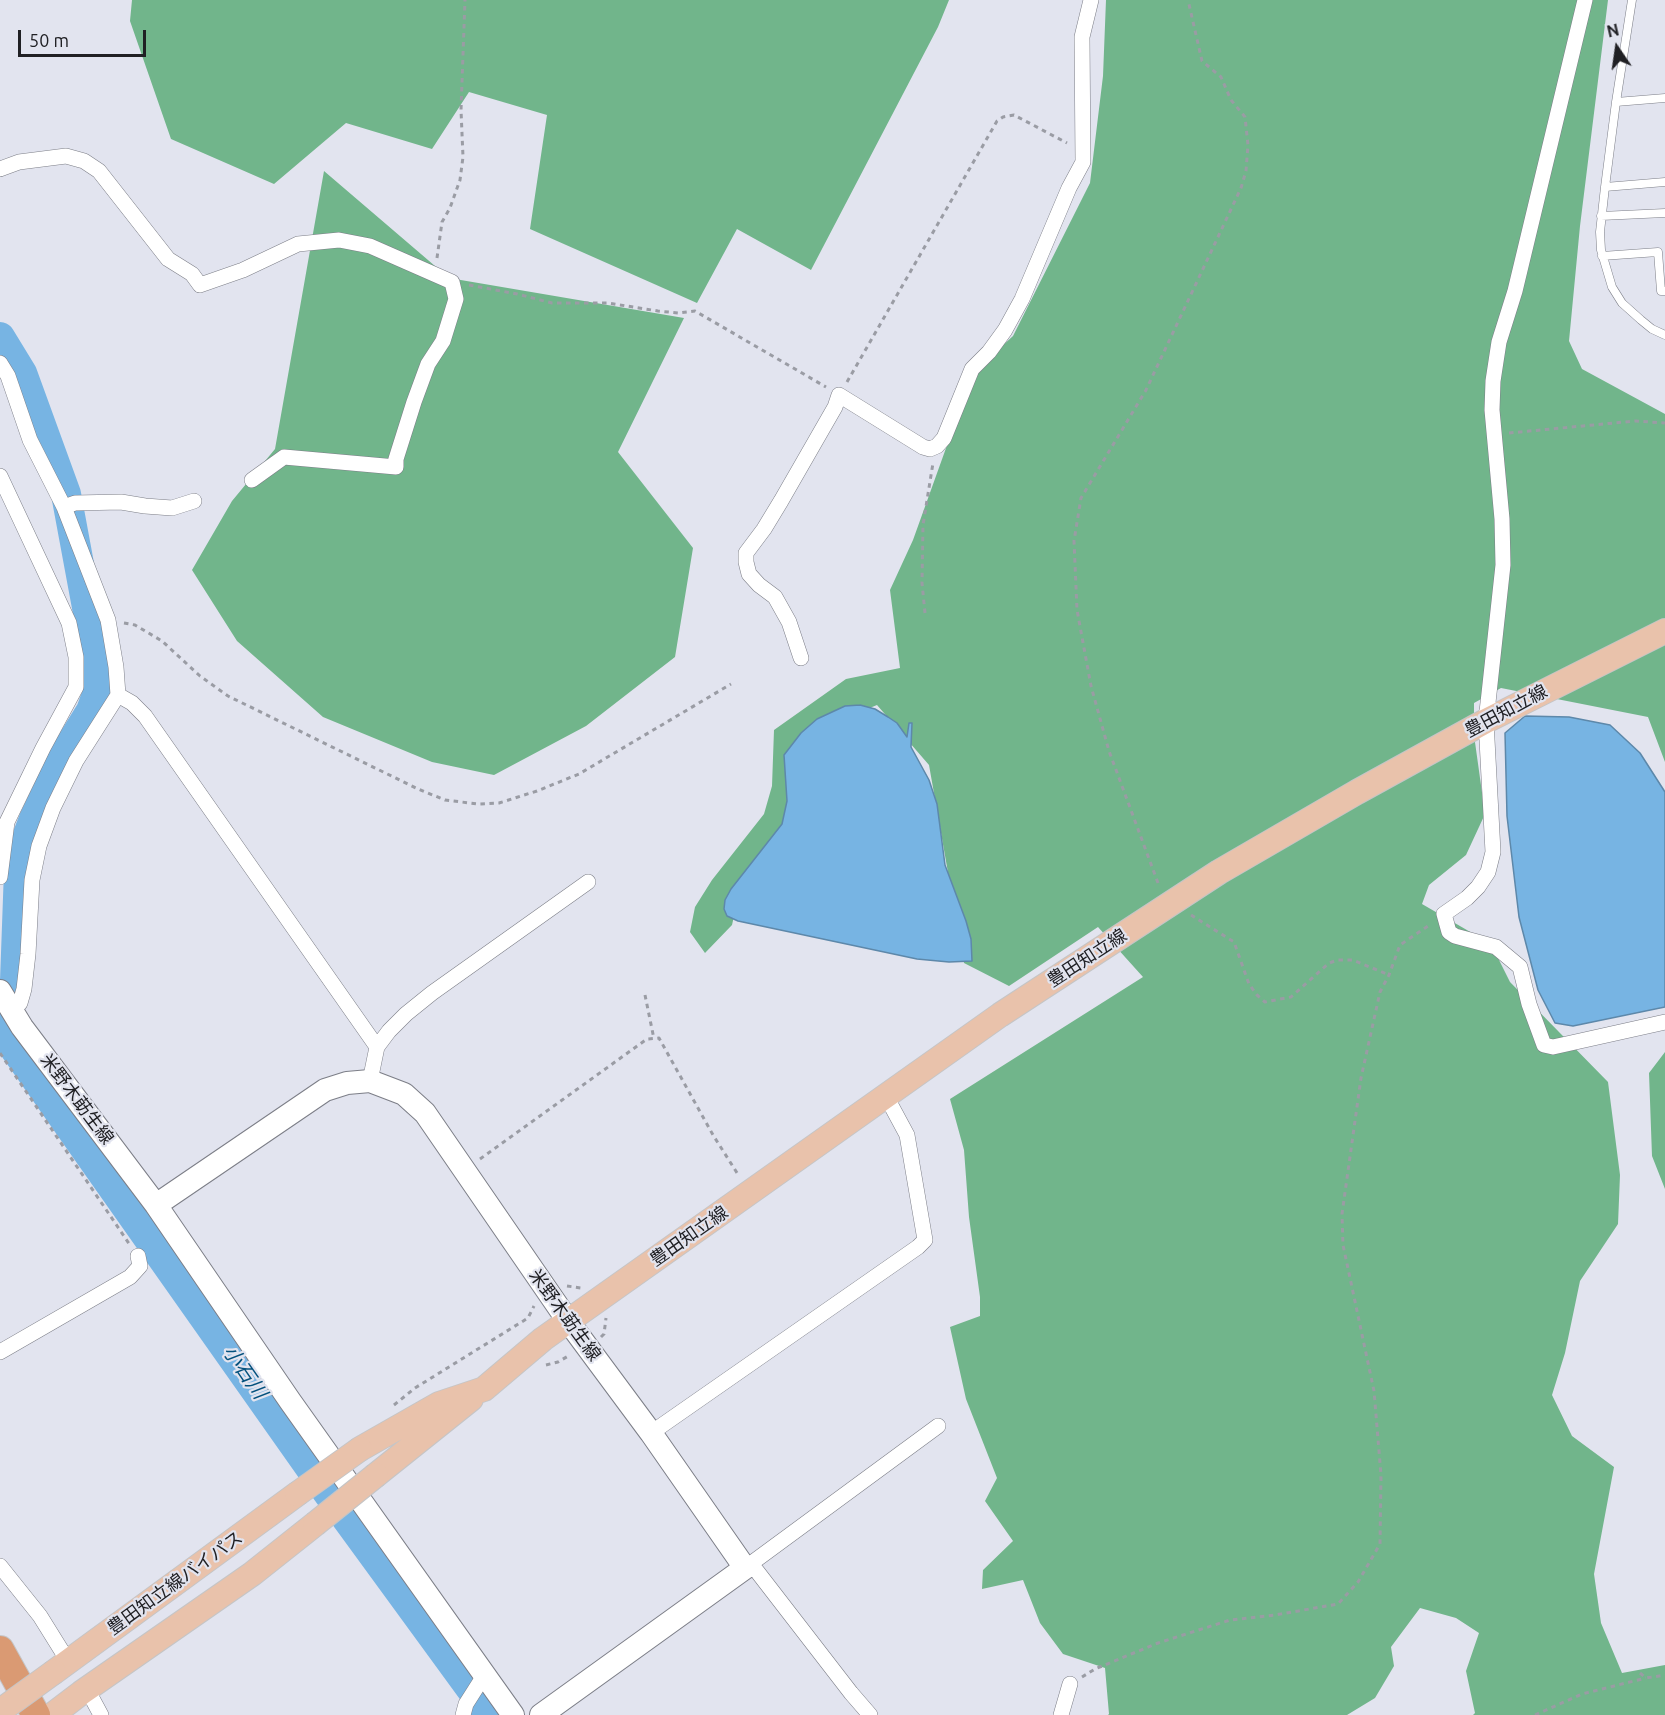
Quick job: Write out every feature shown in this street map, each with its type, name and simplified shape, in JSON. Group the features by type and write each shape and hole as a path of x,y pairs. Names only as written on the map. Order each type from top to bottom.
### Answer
{"highway":[{"path":"0,1650 36,1715"}],"main road":[{"name":"豊田知立線","path":"376,1474 543,1339 1000,1015 1220,873 1358,792 1486,721 1665,631"},
{"name":"米野木莇生線","path":"6,1001 22,1027 156,1205 482,1679 513,1715"},
{"name":"米野木莇生線","path":"156,1205 325,1090 347,1083 370,1081 404,1094 425,1113 568,1322 651,1433 745,1568"},
{"name":"豊田知立線","path":"360,1449 439,1404 484,1389"},
{"name":"豊田知立線バイパス","path":"0,1711 360,1449"},
{"name":"豊田知立線バイパス","path":"52,1715 252,1574 376,1474"},
{"path":"541,1715 745,1568"}],"street":[{"path":"801,658 789,622 775,597 749,574 746,554 764,529 835,407 839,395 923,447 930,449 937,446 944,438 972,369 989,352 1005,330 1022,299 1069,188 1081,168 1084,146 1082,37 1091,0"},
{"path":"1585,0 1515,291 1499,342 1493,381 1492,410 1502,519 1503,565 1486,721 1492,852 1488,872 1478,887 1444,914 1449,932 1455,936 1496,947 1520,967 1529,1004 1544,1045 1552,1047 1665,1022"},
{"path":"0,169 19,162 66,156 84,161 99,171 168,259 192,274 200,285 243,270 298,244 339,240 370,246 452,282 456,298 443,340 428,364 417,392 396,459 396,467 285,457 252,480"},
{"path":"0,363 8,376 30,440 64,507 108,620 118,695 76,761 53,808 39,846 32,880 24,989 20,1003 6,1001"},
{"path":"0,476 69,623 76,657 76,687 42,748 7,822 0,877"},
{"path":"64,507 75,503 121,502 172,508 194,501"},
{"path":"118,695 132,703 145,716 377,1047"},
{"path":"370,1081 377,1047 406,1014 588,882"},
{"path":"651,1433 925,1240 907,1135 886,1096"},
{"path":"0,1352 130,1277 140,1266 138,1256"},
{"path":"745,1568 938,1426"},
{"path":"0,1566 40,1616 61,1666"},
{"path":"745,1568 756,1570 843,1684 870,1715"},
{"path":"464,1709 482,1679"},
{"path":"1061,1715 1070,1684"},
{"path":"84,1691 101,1715"}],"lane":[{"path":"1632,0 1601,216 1602,256 1612,287 1622,303 1652,329 1665,335"},
{"path":"1616,102 1665,98"},
{"path":"1605,187 1665,182"},
{"path":"1601,216 1665,213"},
{"path":"1602,256 1658,252 1661,291 1665,291"}],"path":[{"path":"434,273 442,222 450,208 460,180 463,157 461,110 465,0"},
{"path":"1158,883 1109,752 1091,686 1077,610 1074,541 1082,498 1146,390 1241,188 1246,171 1248,145 1245,117 1231,100 1221,77 1202,61 1188,0"},
{"path":"452,282 552,303 608,303 678,313 695,311 839,395 997,121 1002,117 1014,115 1068,144 1084,146"},
{"path":"1496,435 1635,421 1665,423"},
{"path":"925,613 922,583 923,525 934,447"},
{"path":"108,620 135,625 162,641 200,676 228,696 418,789 445,800 478,804 500,803 537,792 579,774 731,684"},
{"path":"1186,911 1233,942 1249,984 1265,1002 1291,997 1329,963 1338,960 1353,960 1389,975"},
{"path":"1070,1684 1095,1669 1148,1647 1230,1620 1338,1604 1358,1582 1380,1544 1382,1475 1374,1391 1343,1245 1342,1214 1361,1078 1380,992 1400,945 1444,914"},
{"path":"645,995 654,1039"},
{"path":"462,1167 474,1163 647,1039 659,1038 713,1135 750,1194"},
{"path":"0,1053 138,1256"},
{"path":"388,1409 416,1388 528,1318 532,1308 551,1296 561,1285 583,1288 594,1303"},
{"path":"1640,1673 1646,1678"},
{"path":"1535,1715 1582,1694 1646,1678 1665,1676"}],"green space":[{"path":"132,0 949,0 938,27 811,270 737,229 697,303 530,229 547,115 469,92 432,149 346,123 274,184 171,139 130,21"},
{"path":"1106,0 1608,0 1580,226 1569,341 1582,369 1665,414 1665,762 1648,717 1501,688 1474,703 1474,735 1485,814 1466,855 1429,885 1422,904 1491,944 1510,982 1608,1082 1620,1175 1618,1224 1580,1281 1565,1353 1552,1395 1572,1436 1614,1467 1594,1574 1601,1623 1622,1673 1665,1665 1665,1715 1473,1715 1475,1713 1466,1671 1479,1633 1456,1618 1420,1608 1391,1647 1394,1666 1375,1698 1347,1715 1108,1715 1105,1668 1063,1654 1040,1623 1023,1580 982,1589 983,1570 1013,1541 985,1501 997,1478 966,1399 950,1327 980,1316 980,1297 969,1217 964,1150 950,1099 1143,977 1098,927 1009,986 964,963 929,765 877,705 828,725 798,790 769,870 738,898 732,925 705,953 690,932 695,907 712,880 764,814 772,786 774,730 846,679 900,668 890,590 913,540 973,373 1013,336 1090,183 1103,76"},
{"path":"324,171 449,278 684,318 618,452 693,548 675,657 586,726 494,775 432,762 323,717 237,641 192,570 232,501 275,449"},
{"path":"1665,1052 1665,1189 1652,1156 1649,1073"}],"water":[{"path":"860,705 875,709 897,723 907,737 909,723 912,723 911,747 929,780 937,804 945,865 966,921 971,939 972,961 949,962 917,959 738,921 727,916 724,909 725,900 731,889 782,824 787,801 784,755 801,733 817,719 845,706"},
{"path":"1525,716 1569,717 1610,725 1640,753 1665,792 1665,1007 1573,1026 1555,1023 1538,990 1519,917 1507,816 1505,733"}],"waterway":[{"path":"0,337 22,373 66,494 99,672 96,697 91,711 65,753 24,845 19,870 15,981 0,1021"},
{"path":"0,345 8,348"},
{"name":"小石川","path":"0,1028 328,1493 490,1715"}]}
